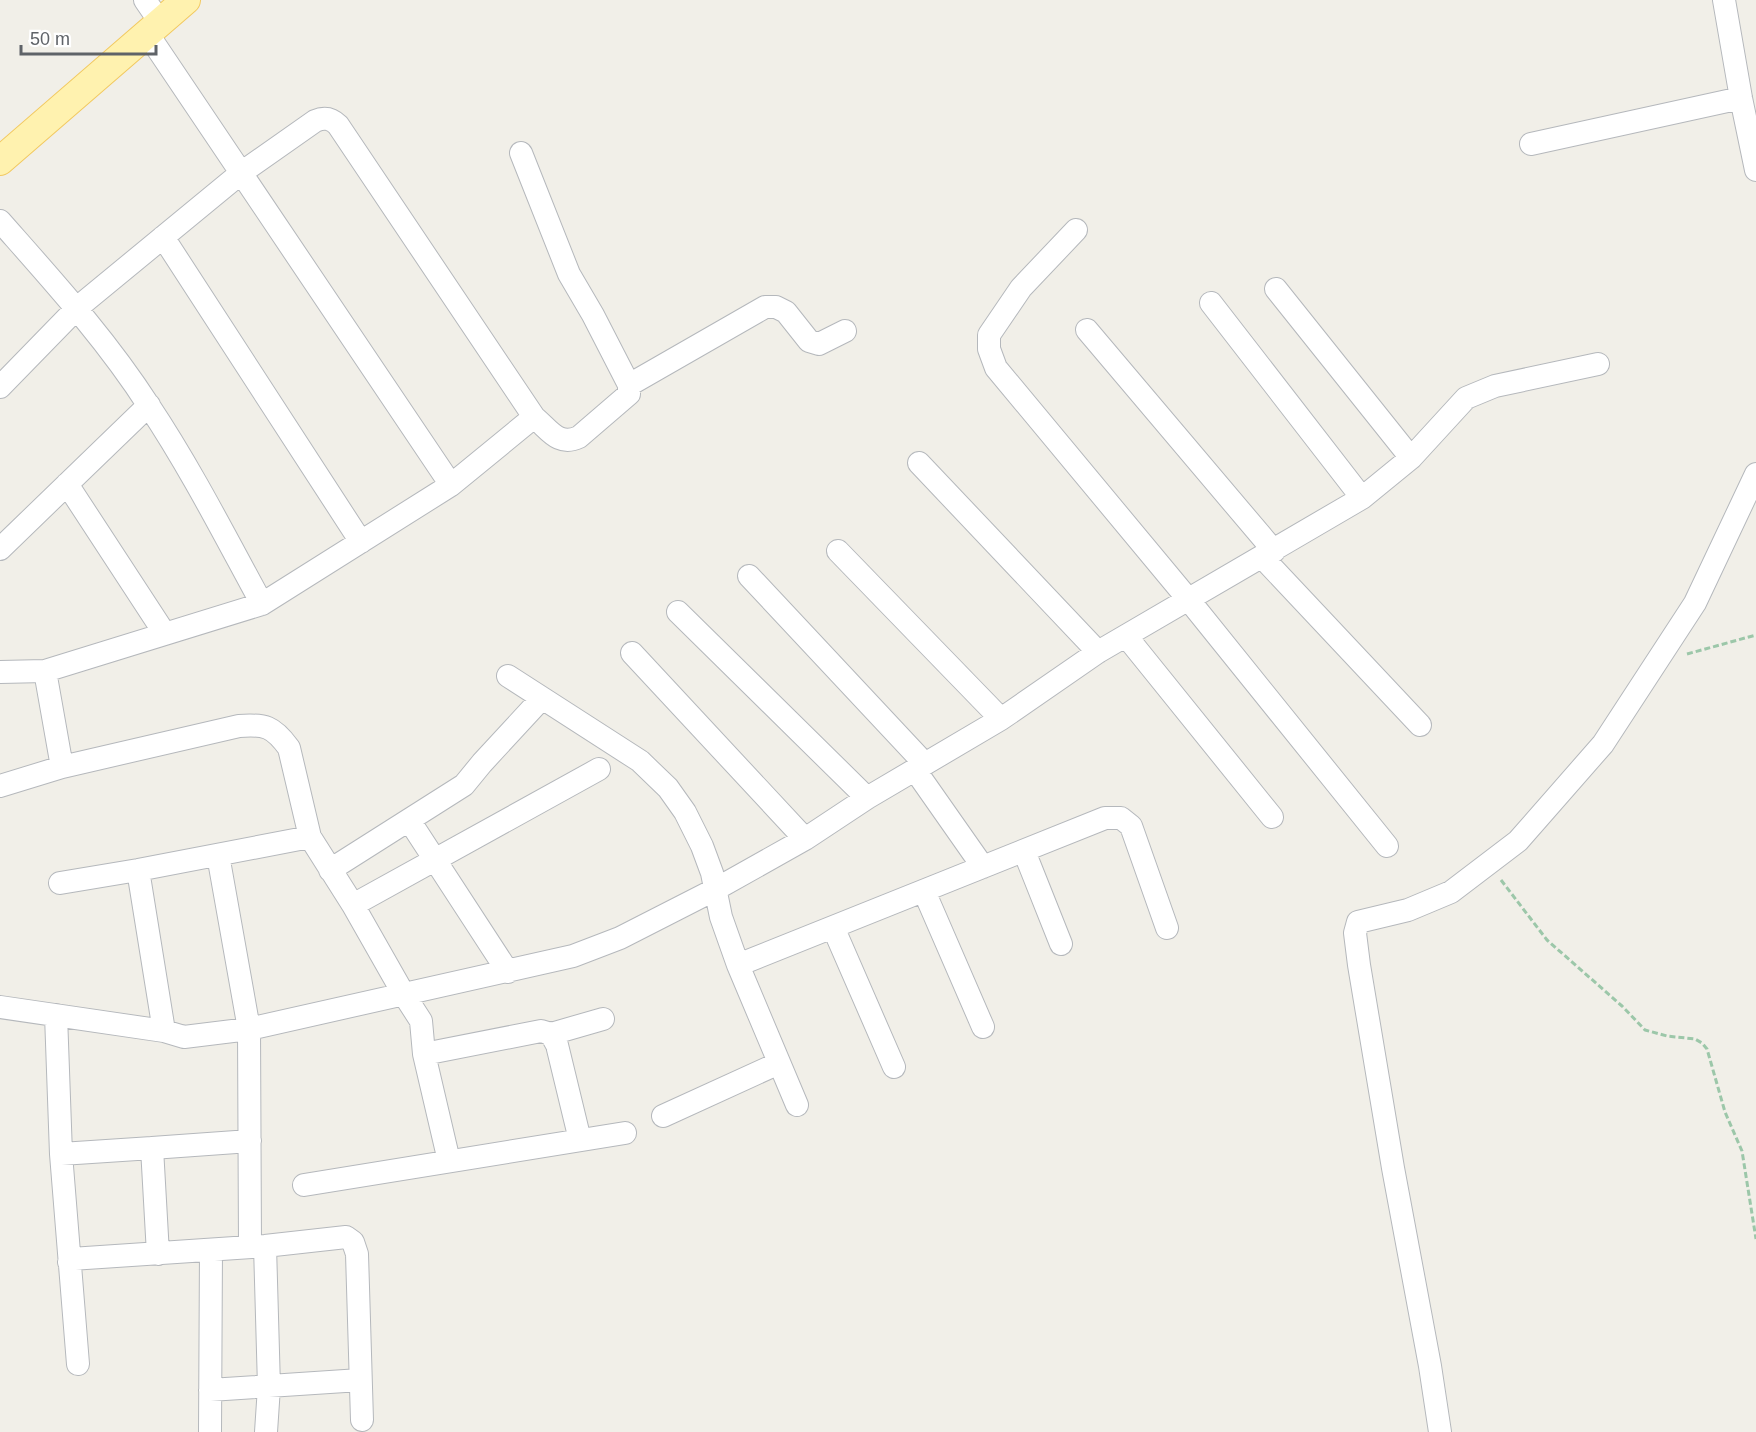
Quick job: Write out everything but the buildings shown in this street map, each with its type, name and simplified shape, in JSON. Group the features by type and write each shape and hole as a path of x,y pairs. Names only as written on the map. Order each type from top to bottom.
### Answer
{"main road":[{"path":"0,161 151,18 186,0"}],"street":[{"path":"1724,0 1756,170"},
{"path":"151,18 241,173 452,484"},
{"path":"1531,144 1741,98"},
{"path":"0,387 77,308 241,173 322,118 333,120 338,125 534,417 560,440 570,441 579,436 629,393 629,385 569,274 521,153"},
{"path":"0,221 77,308 149,405 190,473 262,604"},
{"path":"1076,230 1021,288 989,335 989,349 996,368 1188,599 1387,846"},
{"path":"163,237 361,542"},
{"path":"1276,289 1412,458"},
{"path":"1210,303 1362,498"},
{"path":"629,385 765,307 777,307 786,312 809,341 819,344 845,331"},
{"path":"1087,330 1268,554 1420,725"},
{"path":"0,1007 164,1031 184,1037 249,1029 403,993 508,972 573,956 620,938 716,889 805,839 867,798 1001,719 1098,652 1362,498 1412,458 1466,398 1495,386 1598,364"},
{"path":"0,549 149,405"},
{"path":"0,672 45,671 262,604 452,484 534,417"},
{"path":"919,463 1098,652"},
{"path":"1440,1432 1391,1157 1355,933 1358,922 1408,910 1451,892 1518,840 1603,744 1695,603 1756,474"},
{"path":"67,484 165,634"},
{"path":"838,551 1001,719"},
{"path":"749,576 920,767 983,867"},
{"path":"678,612 867,798"},
{"path":"1126,636 1272,817"},
{"path":"632,653 805,839"},
{"path":"45,671 62,767"},
{"path":"508,676 640,761 668,788 685,812 702,846 716,889 721,917 738,965 797,1105"},
{"path":"330,870 464,785 542,698"},
{"path":"0,786 62,767 239,726 262,724 281,737 289,748 310,837 421,1021 424,1054 449,1161"},
{"path":"353,905 599,770"},
{"path":"738,965 1105,818 1121,818 1131,826 1167,928"},
{"path":"409,820 508,972"},
{"path":"60,883 310,837"},
{"path":"1024,851 1061,944"},
{"path":"218,855 249,1029 250,1141 269,1387 266,1432"},
{"path":"138,870 164,1031"},
{"path":"924,891 983,1027"},
{"path":"833,927 894,1067"},
{"path":"56,1015 61,1154 78,1364"},
{"path":"424,1054 541,1031 551,1034 603,1018"},
{"path":"551,1034 557,1045 580,1140"},
{"path":"663,1116 779,1063"},
{"path":"304,1185 625,1133"},
{"path":"61,1154 250,1141"},
{"path":"152,1148 158,1254"},
{"path":"69,1262 71,1259 257,1247 346,1237 354,1242 357,1254 362,1420"},
{"path":"210,1432 211,1250"},
{"path":"210,1390 360,1380"}],"path":[{"path":"1665,649 1676,654 1684,654 1756,635"},
{"path":"1488,864 1547,940 1622,1006 1645,1030 1667,1036 1695,1039 1707,1049 1725,1112 1742,1151 1756,1239"}]}
